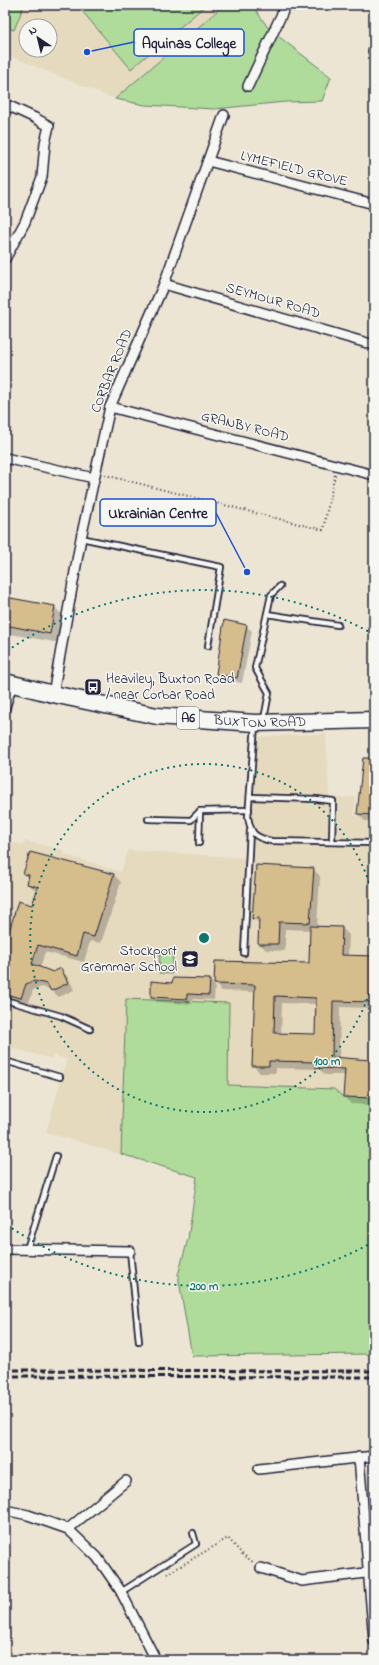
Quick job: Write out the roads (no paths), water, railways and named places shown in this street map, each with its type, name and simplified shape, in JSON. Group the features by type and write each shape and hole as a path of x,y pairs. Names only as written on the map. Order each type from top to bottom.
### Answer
{"highway":[{"name":"BUXTON ROAD","path":"9,683 157,716 259,723 374,720"}],"street":[{"path":"248,86 286,5"},
{"path":"5,104 49,126 44,143 42,177 25,222 5,259"},
{"name":"CORBAR ROAD","path":"53,694 80,538 110,407 164,284 224,115"},
{"name":"LYMEFIELD GROVE","path":"208,161 374,204"},
{"name":"SEYMOUR ROAD","path":"164,284 374,345"},
{"name":"GRANBY ROAD","path":"110,407 374,475"},
{"path":"5,458 95,475"},
{"path":"5,707 9,683"},
{"path":"5,1249 130,1251"},
{"path":"259,1469 374,1456"},
{"path":"360,1457 371,1572 374,1641"},
{"path":"68,1529 126,1480"},
{"path":"5,1510 28,1515 68,1529 97,1557 121,1592 156,1660"},
{"path":"261,1568 302,1581 371,1572"}],"lane":[{"path":"80,538 221,567 208,646"},
{"path":"244,953 250,830 248,817 259,723 269,693 255,668 271,595 280,586"},
{"path":"267,614 338,625"},
{"path":"250,797 316,798 333,801 332,842"},
{"path":"148,819 191,820 200,811 249,810"},
{"path":"199,843 200,811"},
{"path":"250,830 258,838 270,840 374,843"},
{"path":"5,1000 61,1016 90,1029"},
{"path":"5,1061 60,1077"},
{"path":"27,1249 56,1156"},
{"path":"130,1251 139,1342"},
{"path":"121,1592 196,1544 193,1533"}],"railway":[{"path":"5,1370 374,1371"},
{"path":"5,1376 374,1377"}],"place":[{"name":"Aquinas College","path":"87,52"},
{"name":"Ukrainian Centre","path":"247,572"},
{"name":"Heaviley, Buxton Road / near Corbar Road","path":"93,687"},
{"name":"Stockport Grammar School","path":"190,959"}]}
